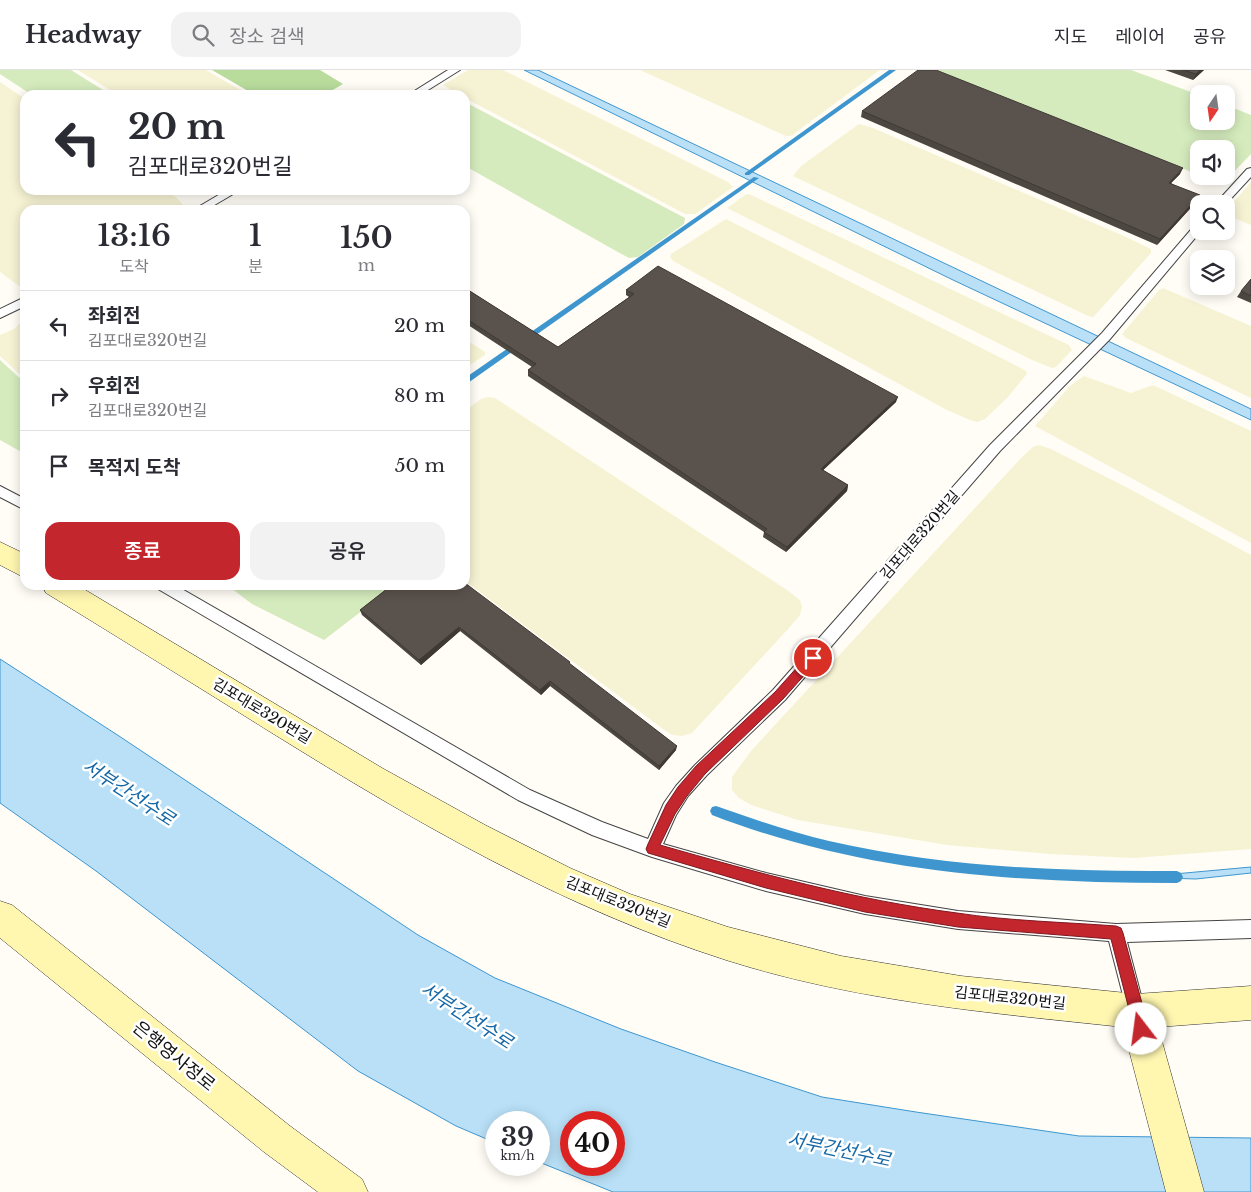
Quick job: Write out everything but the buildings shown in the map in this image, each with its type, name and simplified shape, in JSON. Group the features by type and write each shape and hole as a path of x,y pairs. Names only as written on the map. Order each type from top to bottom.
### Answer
{"street":[{"path":"0,552 20,564"},
{"name":"김포대로320번길","path":"63,590 371,778 474,836 559,879 627,909 728,944 841,973 961,993 1136,1011 1251,1003"},
{"name":"은행영사정로","path":"0,917 277,1139 349,1192"},
{"path":"1136,1011 1185,1192"}],"lane":[{"path":"421,90 455,70"},
{"path":"1228,195 1251,171"},
{"path":"207,205 226,195"},
{"name":"김포대로320번길","path":"652,849 670,809 682,791 701,770 779,696 995,448 1106,336 1190,238"},
{"path":"0,314 20,304"},
{"path":"0,491 20,502"},
{"path":"172,590 524,794 598,830 652,849 766,882 865,905 958,920 1116,933 1163,934 1251,929"},
{"path":"1116,933 1136,1011"}],"shaded area":[{"path":"78,70 206,70 240,90 110,90"},
{"path":"468,70 503,70 728,182 733,187 695,214 685,214 470,101 470,90 451,90 443,85"},
{"path":"640,70 880,70 791,136 786,136"},
{"path":"0,82 20,96 20,195 172,195 183,205 20,205 20,286 0,272"},
{"path":"859,124 873,128 1124,236 1151,249 1151,253 1093,317 1088,316 793,176 801,166"},
{"path":"1251,182 1251,225 1235,218 1235,201"},
{"path":"749,194 1069,345 1072,350 1056,367 1052,368 1032,360 727,208"},
{"path":"726,219 1021,368 1027,372 1026,375 1008,397 985,419 977,422 970,420 947,410 673,261 670,257 671,254"},
{"path":"1163,288 1251,326 1251,398 1126,338 1122,334 1159,290"},
{"path":"20,323 20,374 0,356 0,335 14,329"},
{"path":"470,342 485,352 485,355 470,365"},
{"path":"1084,376 1131,393 1153,385 1251,431 1251,543 1035,426 1070,386"},
{"path":"495,398 800,600 802,607 800,615 692,733 682,736 672,735 663,729 470,585 470,407 481,399"},
{"path":"1039,445 1051,449 1128,488 1251,555 1251,849 1134,858 1050,854 947,845 798,820 751,805 739,798 732,790 732,777 751,751 1021,458 1033,447"}],"green space":[{"path":"0,70 71,70 103,90 24,90 0,74"},
{"path":"212,70 320,70 343,84 333,90 246,90"},
{"path":"936,70 1131,70 1190,92 1190,130 1235,130 1235,109 1251,115 1251,154 1235,171 1235,140 1190,140 1190,171"},
{"path":"470,105 685,218 684,224 638,257 629,258 470,169"},
{"path":"0,360 20,378 20,451 0,440"},
{"path":"234,590 386,590 380,597 324,640 252,604"}],"water":[{"path":"524,70 538,70 1251,409 1251,420 953,280"},
{"name":"서부간선수로","path":"0,659 418,935 495,978 621,1029 822,1097 1079,1136 1251,1138 1251,1192 613,1192 574,1176 625,1176 625,1111 560,1111 560,1171 550,1166 550,1111 485,1111 485,1138 456,1126 358,1071 96,871 0,803"},
{"path":"1251,867 1251,873 1196,879 1164,878 1163,875"}],"waterway":[{"path":"747,174 893,70"},
{"path":"470,378 756,178"},
{"path":"716,811 771,831 885,858 1001,872 1060,876 1177,877"}],"route":[{"path":"813,658 779,696 701,770 682,791 670,809 652,849 766,882 865,905 958,920 1116,933 1141,1029"}]}
